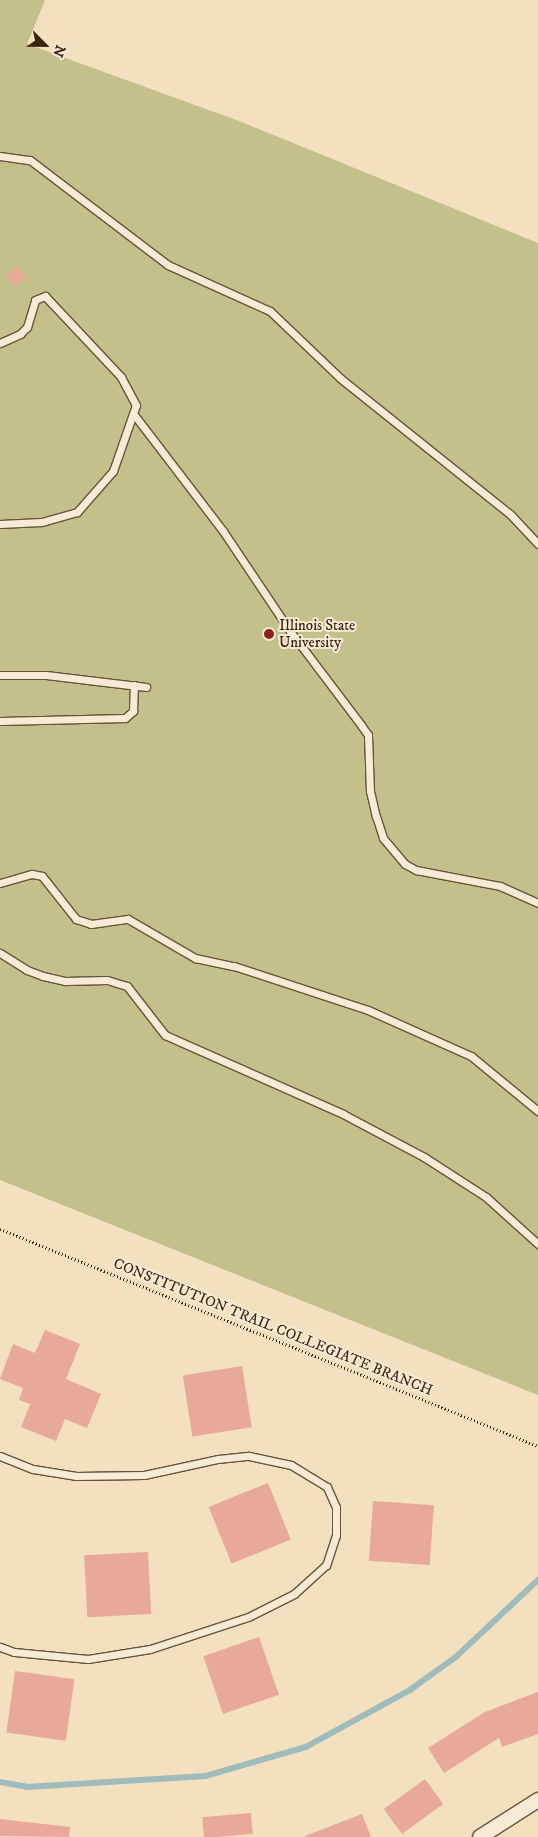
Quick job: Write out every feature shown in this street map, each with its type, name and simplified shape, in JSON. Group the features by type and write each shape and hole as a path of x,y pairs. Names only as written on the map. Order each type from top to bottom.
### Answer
{"street":[{"path":"480,1837 538,1800"}],"lane":[{"path":"0,156 30,160 168,266 270,311 340,378 510,514 538,544"},
{"path":"0,342 20,334 28,327 35,300 45,296 121,377 134,397 135,416 113,472 77,512 41,522 0,524"},
{"path":"135,416 218,525 290,631 368,736 370,791 383,838 405,864 416,870 500,886 538,902"},
{"path":"0,675 46,675 146,687"},
{"path":"0,721 126,718 132,712 134,685"},
{"path":"0,883 32,874 42,876 76,919 91,924 128,919 195,958 234,966 368,1010 471,1056 538,1110"},
{"path":"0,953 26,970 43,976 65,981 107,980 127,986 165,1034 343,1114 424,1158 486,1197 538,1244"},
{"path":"0,1456 33,1469 76,1476 144,1475 218,1459 249,1456 291,1465 327,1486 336,1507 336,1535 326,1565 294,1594 248,1617 150,1649 88,1659 14,1652 0,1647"}],"path":[{"name":"CONSTITUTION TRAIL COLLEGIATE BRANCH","path":"0,1229 538,1446"}],"shaded area":[{"name":"Illinois State University","path":"0,0 45,0 27,44 239,121 538,243 538,1395 0,1180"}],"building":[{"path":"17,267 26,278 15,287 6,276"},
{"path":"45,1330 80,1344 66,1379 101,1394 87,1428 65,1419 56,1441 21,1427 30,1404 19,1400 23,1388 0,1379 13,1344 35,1353"},
{"path":"242,1366 252,1427 192,1437 183,1375"},
{"path":"268,1483 291,1540 232,1564 209,1507"},
{"path":"373,1501 434,1505 430,1565 369,1561"},
{"path":"148,1552 151,1614 87,1617 84,1555"},
{"path":"259,1637 279,1695 223,1714 203,1656"},
{"path":"15,1671 74,1679 66,1741 6,1732"},
{"path":"538,1692 538,1734 502,1747 499,1738 444,1773 428,1748 485,1712"},
{"path":"425,1779 443,1804 402,1834 384,1809"},
{"path":"251,1813 253,1834 204,1837 202,1817"},
{"path":"362,1814 371,1837 305,1836"},
{"path":"0,1819 70,1827 69,1837 0,1836"}],"waterway":[{"path":"0,1782 27,1787 206,1776 306,1747 410,1690 456,1657 538,1580"}],"place":[{"name":"Illinois State University","path":"269,634"}]}
